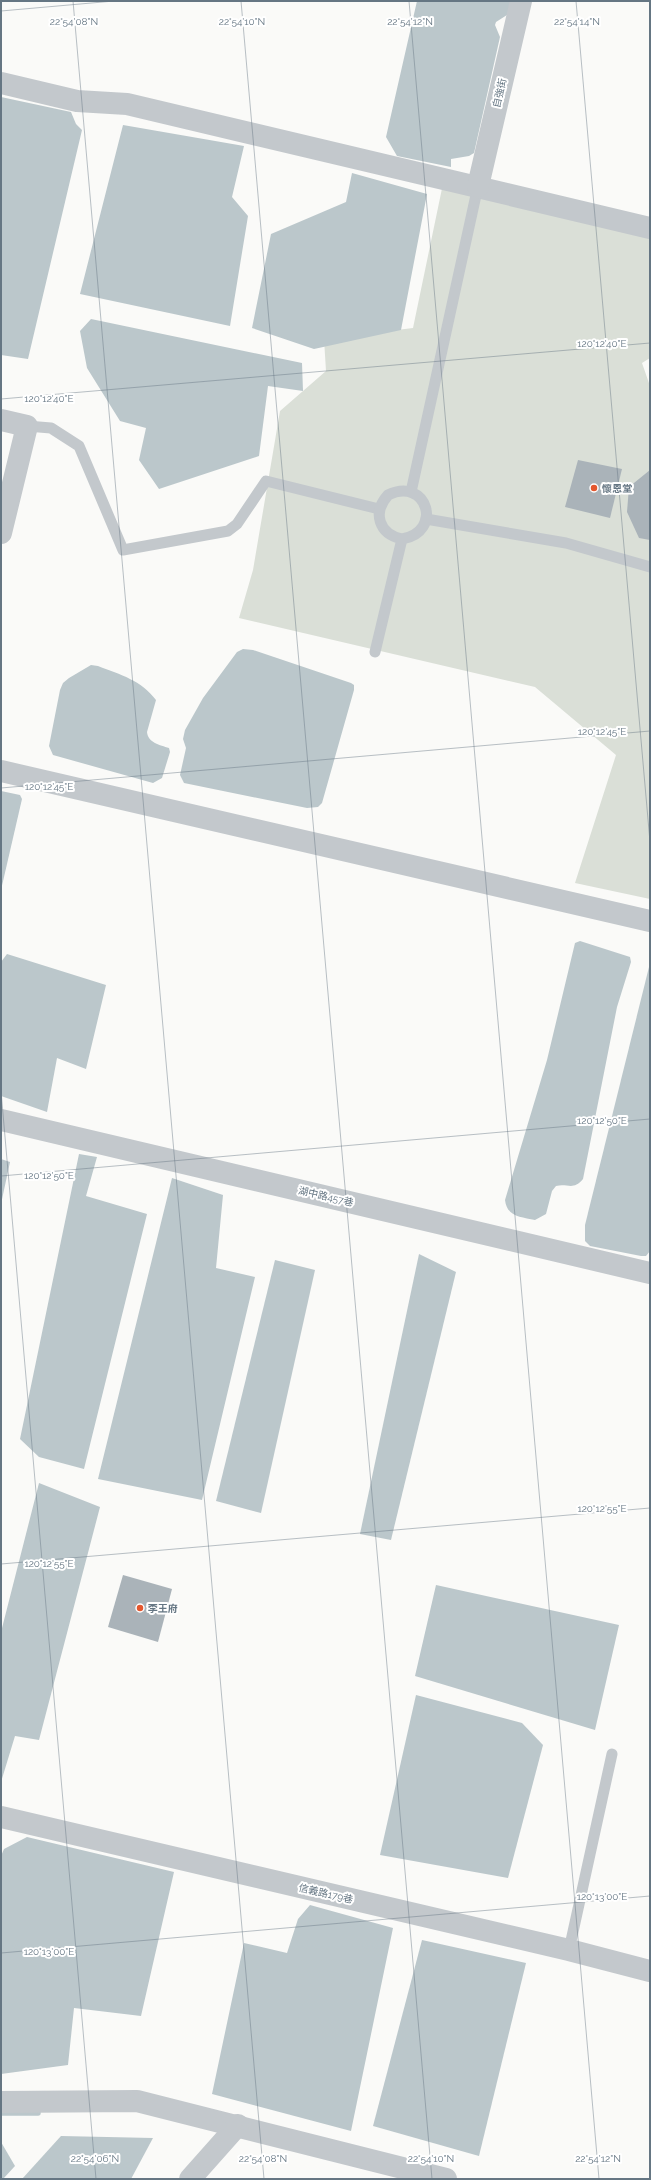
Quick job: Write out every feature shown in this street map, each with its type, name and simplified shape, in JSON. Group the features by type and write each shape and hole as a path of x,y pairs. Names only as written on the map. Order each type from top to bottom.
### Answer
{"street":[{"name":"自強街","path":"478,186 521,1"},
{"path":"1,83 77,101 127,104 650,228"},
{"path":"1,420 27,426 1,533"},
{"path":"1,771 650,922"},
{"name":"湖中路457巷","path":"1,1120 650,1273"},
{"name":"信義路179巷","path":"1,1817 570,1950 650,1971"},
{"path":"1,2102 137,2101 238,2125 446,2179"},
{"path":"190,2179 238,2125"}],"lane":[{"path":"412,492 478,186"},
{"path":"27,426 51,428 79,446 124,550 228,531 237,524 266,481 379,509"},
{"path":"403,490 412,492 419,496 424,503 426,520 418,534 402,539 393,537 381,526 378,518 379,509 388,495 403,490"},
{"path":"426,520 566,543 650,567"},
{"path":"375,652 402,539"},
{"path":"570,1950 612,1754"}],"shaded area":[{"path":"417,1 511,1 507,15 496,22 495,25 500,37 474,153 469,156 451,159 451,167 397,156 386,137"},
{"path":"1,97 71,112 76,124 82,130 28,359 1,355"},
{"path":"123,125 244,146 232,197 248,216 230,326 80,294"},
{"path":"352,173 427,194 401,330 314,349 252,328 271,234 346,202"},
{"path":"445,174 650,221 650,358 642,363 650,386 650,899 575,883 616,755 535,687 239,618 253,570 280,411 326,371 324,339 413,328"},
{"path":"91,319 302,363 303,391 268,386 259,456 159,489 139,460 146,428 120,421 87,368 80,331"},
{"path":"243,649 253,650 354,685 354,690 322,803 318,807 307,808 184,783 180,775 186,748 183,739 185,730 203,698 237,652"},
{"path":"91,665 123,675 144,688 156,700 147,732 152,741 158,745 169,748 170,752 162,778 153,783 53,755 49,746 60,690 63,683 69,678"},
{"path":"1,791 20,795 22,799 1,890"},
{"path":"580,941 630,957 631,962 617,1007 583,1179 573,1186 556,1186 552,1191 546,1214 535,1220 520,1217 512,1213 506,1206 505,1200 547,1060 575,943"},
{"path":"7,954 106,985 86,1069 57,1058 47,1112 1,1096 1,962"},
{"path":"650,963 650,1251 646,1256 641,1256 590,1246 585,1241 585,1225"},
{"path":"79,1154 97,1157 86,1196 147,1214 84,1469 39,1457 20,1439"},
{"path":"1,1159 10,1162 1,1204"},
{"path":"172,1178 223,1195 216,1268 255,1277 202,1500 98,1479"},
{"path":"419,1254 456,1272 391,1540 360,1534"},
{"path":"275,1260 315,1270 261,1513 216,1501"},
{"path":"39,1483 100,1507 39,1740 15,1736 1,1782 1,1632"},
{"path":"436,1585 619,1625 595,1730 415,1676"},
{"path":"416,1695 522,1723 543,1745 508,1878 380,1855"},
{"path":"27,1837 174,1872 141,2016 74,2008 68,2065 1,2074 1,1856 4,1849"},
{"path":"310,1905 393,1928 351,2131 212,2094 244,1943 287,1953 298,1919"},
{"path":"422,1940 526,1963 479,2156 373,2126"},
{"path":"61,2136 153,2138 131,2179 22,2179"},
{"path":"1,2142 15,2166 3,2179 1,2179"}],"building":[{"name":"懷恩堂","path":"578,460 622,469 610,518 565,507"},
{"path":"650,470 650,540 639,538 627,512 629,487"},
{"name":"李王府","path":"123,1575 172,1589 158,1642 108,1627"}],"waterway":[{"path":"1,2113 38,2113"}],"place":[{"name":"懷恩堂","path":"594,488"},
{"name":"李王府","path":"140,1608"}]}
